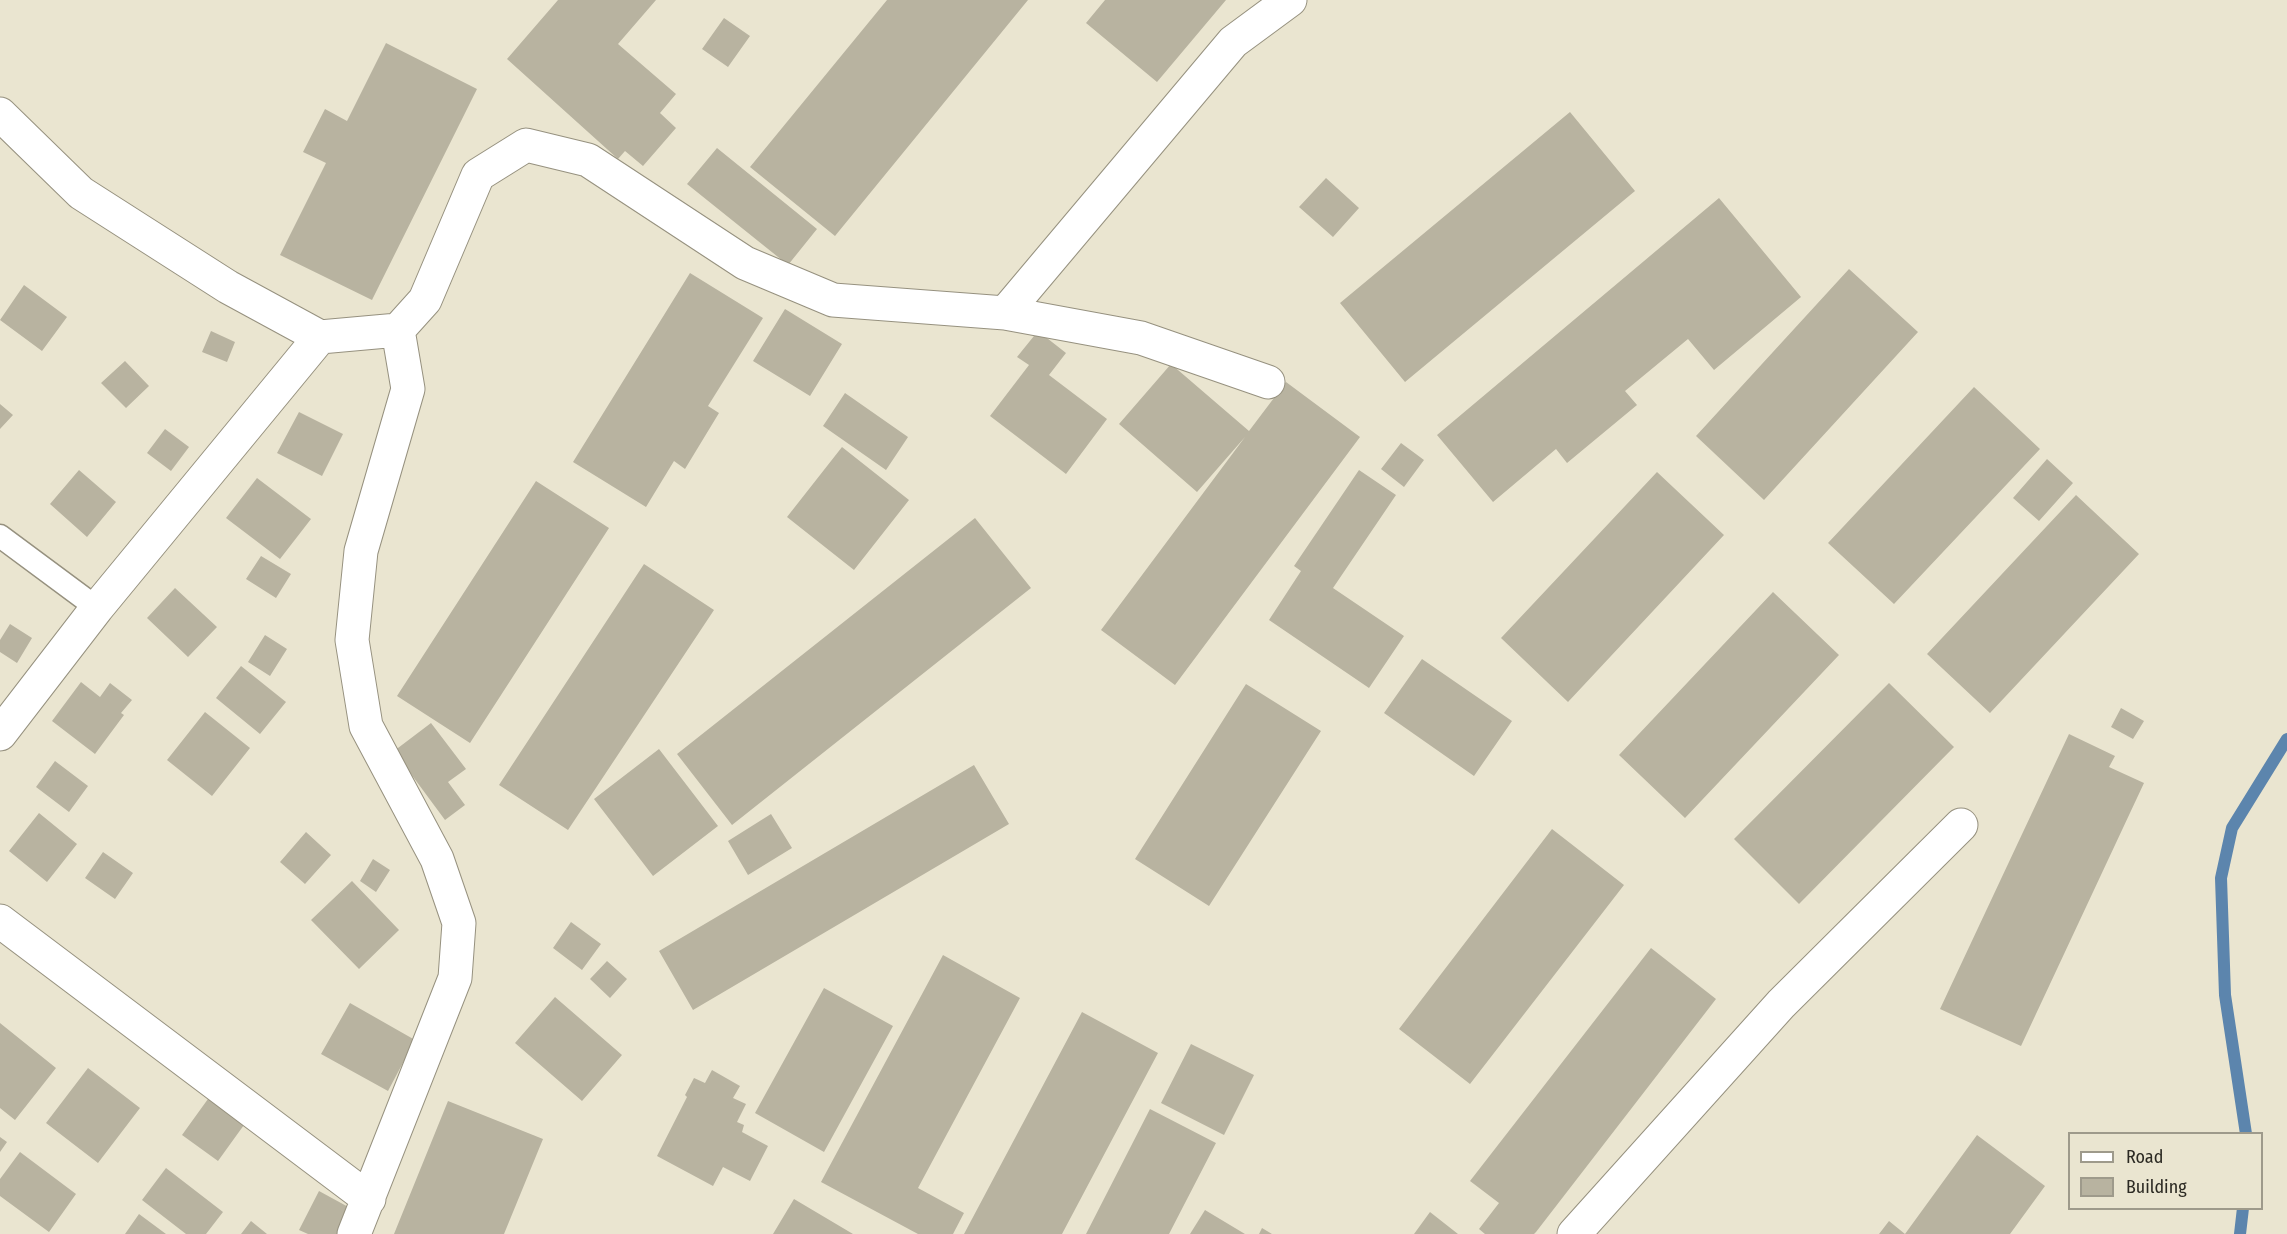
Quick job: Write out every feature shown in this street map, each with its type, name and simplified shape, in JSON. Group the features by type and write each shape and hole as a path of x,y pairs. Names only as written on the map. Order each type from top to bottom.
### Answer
{"street":[{"path":"1005,313 1233,42 1290,0"},
{"path":"0,114 81,193 228,286 320,337 398,330 425,300 478,175 526,146 588,160 746,263 833,300 1005,313 1141,338 1268,382"},
{"path":"354,1234 455,978 459,923 437,859 366,726 352,640 361,551 408,389 398,330"},
{"path":"0,734 97,609 320,337"},
{"path":"1574,1234 1781,1004 1961,825"},
{"path":"0,921 369,1199"}],"lane":[{"path":"0,536 97,609"}],"building":[{"path":"558,0 656,0 618,44 676,94 660,113 676,128 643,166 625,151 618,159 507,59"},
{"path":"887,0 1028,0 835,236 750,167"},
{"path":"1105,0 1226,0 1157,82 1086,23"},
{"path":"724,18 750,36 728,67 702,49"},
{"path":"386,43 477,89 372,300 280,255 326,163 303,152 325,109 347,121"},
{"path":"1570,112 1635,191 1405,382 1340,303"},
{"path":"717,148 817,229 788,265 687,184"},
{"path":"1326,178 1359,208 1333,237 1299,207"},
{"path":"1719,198 1801,297 1714,370 1688,339 1625,391 1637,405 1567,463 1556,449 1493,502 1437,435"},
{"path":"1849,269 1918,332 1764,500 1696,436"},
{"path":"690,273 763,318 708,406 719,413 685,469 674,461 646,507 573,462"},
{"path":"24,285 67,317 42,351 0,320"},
{"path":"785,309 842,344 810,396 753,361"},
{"path":"211,331 235,342 227,362 202,352"},
{"path":"1038,331 1066,353 1049,375 1107,419 1066,474 990,416 1029,365 1017,357"},
{"path":"125,361 149,386 126,408 101,383"},
{"path":"1171,364 1249,431 1286,382 1360,437 1175,685 1101,630 1245,437 1197,492 1119,424"},
{"path":"1974,387 2040,449 1894,604 1828,543"},
{"path":"845,393 908,437 886,470 823,426"},
{"path":"0,404 13,415 0,429"},
{"path":"299,412 343,434 322,476 277,453"},
{"path":"165,429 189,447 171,471 147,453"},
{"path":"1401,443 1424,460 1404,487 1381,469"},
{"path":"842,447 909,500 854,570 787,517"},
{"path":"2047,459 2073,483 2039,521 2013,498"},
{"path":"79,470 116,502 87,537 50,504"},
{"path":"1359,470 1396,495 1333,588 1404,636 1369,688 1269,620 1301,571 1294,566"},
{"path":"1657,472 1724,535 1568,702 1501,638"},
{"path":"257,478 311,519 280,559 226,518"},
{"path":"536,481 609,528 470,743 397,696"},
{"path":"2076,495 2139,554 1990,713 1927,654"},
{"path":"975,518 1031,588 732,825 677,754"},
{"path":"261,556 291,574 276,598 246,579"},
{"path":"644,564 714,610 568,830 499,785"},
{"path":"175,588 217,627 188,657 147,618"},
{"path":"1773,592 1839,655 1685,818 1619,755"},
{"path":"10,624 32,638 17,663 0,652 0,640"},
{"path":"265,635 287,649 270,676 248,662"},
{"path":"1422,659 1512,721 1474,776 1384,713"},
{"path":"241,666 286,702 260,734 216,698"},
{"path":"81,682 100,697 110,683 132,700 121,713 124,715 95,754 52,721"},
{"path":"1889,683 1954,747 1799,904 1734,839"},
{"path":"1246,684 1321,731 1209,906 1135,859"},
{"path":"2121,708 2144,721 2133,739 2111,727"},
{"path":"205,712 250,748 212,796 167,760"},
{"path":"431,723 466,769 448,782 465,805 445,820 394,751"},
{"path":"2069,734 2115,756 2109,767 2144,783 2021,1046 1940,1009"},
{"path":"659,749 718,826 653,876 594,799"},
{"path":"55,761 88,786 69,812 36,787"},
{"path":"974,765 1009,824 693,1010 659,951"},
{"path":"39,813 77,844 47,882 9,851"},
{"path":"771,814 792,848 748,875 728,841"},
{"path":"1552,829 1624,885 1470,1084 1399,1029"},
{"path":"306,832 331,855 305,884 280,862"},
{"path":"103,852 133,873 115,899 85,878"},
{"path":"373,859 390,870 376,892 360,881"},
{"path":"352,881 399,930 359,969 311,920"},
{"path":"571,922 601,944 582,970 553,948"},
{"path":"1651,948 1716,999 1536,1232 1534,1234 1485,1234 1479,1229 1499,1203 1470,1181"},
{"path":"943,955 1020,998 918,1188 964,1213 953,1234 918,1234 821,1182"},
{"path":"607,961 627,979 610,998 590,979"},
{"path":"824,988 893,1026 824,1152 755,1113"},
{"path":"555,997 622,1055 582,1101 515,1043"},
{"path":"350,1003 415,1040 388,1091 321,1054"},
{"path":"1082,1012 1158,1053 1062,1234 964,1234"},
{"path":"0,1023 56,1068 15,1120 0,1108"},
{"path":"1191,1044 1254,1075 1224,1135 1161,1103"},
{"path":"88,1068 140,1108 98,1163 46,1123"},
{"path":"712,1070 740,1086 733,1098 746,1104 737,1122 744,1125 742,1132 768,1146 750,1181 723,1167 713,1186 657,1156 687,1097 685,1095 694,1078 705,1083"},
{"path":"213,1092 249,1118 218,1161 182,1135"},
{"path":"448,1101 543,1139 504,1234 394,1234"},
{"path":"1150,1109 1216,1143 1169,1234 1086,1234"},
{"path":"1977,1135 2045,1186 2010,1234 1905,1234"},
{"path":"0,1137 7,1142 0,1152"},
{"path":"20,1152 76,1194 49,1232 0,1196 0,1179"},
{"path":"166,1168 223,1212 206,1234 186,1234 142,1200"},
{"path":"319,1191 352,1209 339,1234 308,1234 299,1230"},
{"path":"794,1199 853,1234 773,1234"},
{"path":"1205,1210 1245,1234 1190,1234"},
{"path":"1430,1212 1458,1234 1414,1234"},
{"path":"139,1214 166,1234 125,1234"},
{"path":"251,1221 267,1234 241,1234"},
{"path":"1889,1221 1905,1234 1879,1234"},
{"path":"1262,1228 1272,1234 1259,1234"}],"waterway":[{"path":"2246,1132 2225,995 2221,878 2232,828 2287,739"},
{"path":"2240,1234 2243,1210"}]}
